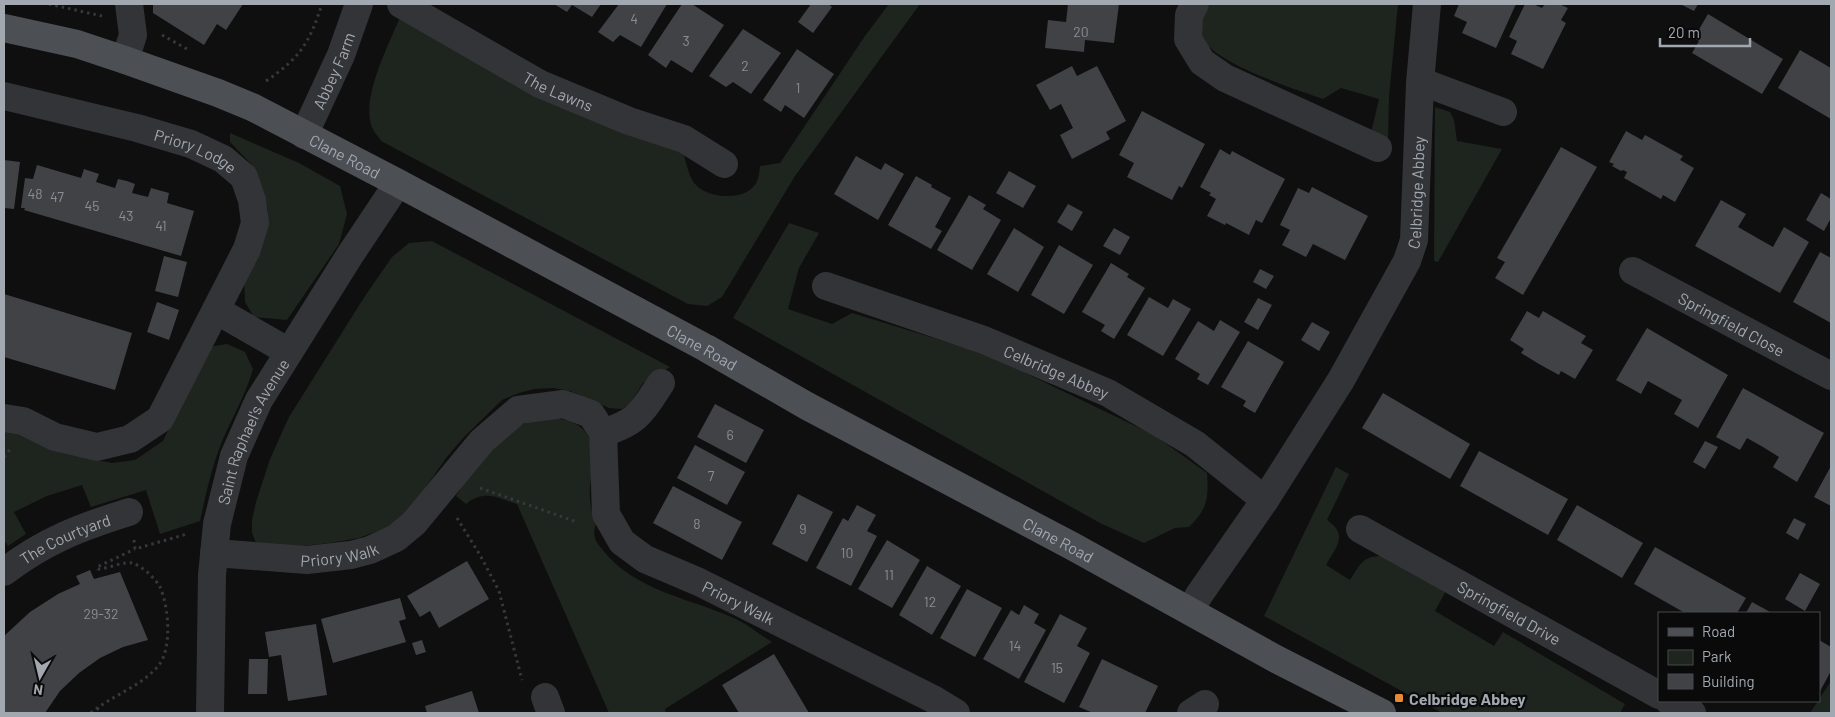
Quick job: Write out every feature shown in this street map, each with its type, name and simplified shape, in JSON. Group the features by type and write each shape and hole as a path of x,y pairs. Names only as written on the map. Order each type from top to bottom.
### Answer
{"main road":[{"name":"Clane Road","path":"4,28 77,44 218,93 252,107 706,348 807,406 1063,541 1283,663 1382,713"}],"street":[{"name":"Abbey Farm","path":"304,135 342,55 359,4"},
{"name":"The Lawns","path":"400,4 540,84 629,121 684,139 724,164"},
{"path":"1195,4 1189,14 1188,39 1202,62 1225,78 1378,148"},
{"name":"Celbridge Abbey","path":"1190,611 1198,595 1265,500 1341,380 1407,261 1414,240 1420,83 1427,4"},
{"path":"120,11 133,35 125,60"},
{"path":"1420,83 1503,112"},
{"name":"Priory Lodge","path":"4,96 137,128 191,144 223,159 244,177 252,200 255,223 247,250 160,419 130,439 97,447 55,437 23,421 4,418"},
{"name":"Saint Raphael's Avenue","path":"210,713 210,641 217,524 239,443 259,400 350,255 398,183"},
{"name":"Springfield Close","path":"1633,271 1831,376"},
{"name":"Celbridge Abbey","path":"826,286 984,340 1108,393 1195,444 1265,500"},
{"path":"216,310 289,352"},
{"path":"603,433 623,427 639,416 661,384"},
{"name":"Priory Walk","path":"214,553 307,560 351,555 370,550 396,538 414,523 482,441 518,410 562,404 591,414 603,433 606,514 622,542 646,559 699,582 933,699 956,713"},
{"name":"The Courtyard","path":"4,572 47,543 82,527 129,512"},
{"name":"Springfield Drive","path":"1360,529 1658,694"},
{"path":"1671,702 1692,713"}],"path":[{"path":"49,4 120,11"},
{"path":"261,84 295,59 317,20 322,4"},
{"path":"452,476 485,490 502,494 598,530 614,527"},
{"path":"129,512 135,549"},
{"path":"454,513 499,591 529,708 548,705"},
{"path":"91,713 102,703 146,679 160,663 167,646 167,613 160,586 142,568 129,563 106,569 98,569 97,567 135,549 217,524"},
{"path":"97,708 102,713"}],"green space":[{"path":"889,4 920,4 795,176 722,297 707,306 688,304 381,141 371,124 369,112 374,84 384,54 401,15 683,152 691,177 700,189 715,195 732,196 747,191 755,185 760,166 780,163 865,36"},
{"path":"1206,4 1398,4 1389,97 1388,142 1369,141 1379,99 1341,88 1323,99 1252,72 1232,63 1216,52 1204,41 1199,30"},
{"path":"1435,107 1450,112 1454,120 1457,141 1502,149 1438,262 1434,261"},
{"path":"230,133 299,163 340,186 347,214 339,244 287,320 254,317 245,302 244,281 262,236 268,212 264,192 251,164 230,142"},
{"path":"789,223 819,233 799,268 788,309 832,324 852,313 986,354 1154,435 1207,473 1208,490 1206,503 1200,515 1189,527 1175,528 1144,543 1100,523 733,318"},
{"path":"432,241 670,367 643,383 629,405 621,409 609,408 570,391 553,388 535,389 502,400 463,438 446,458 415,503 393,525 359,538 330,543 301,546 256,543 252,533 252,520 256,502 270,459 289,417 365,296 392,257 409,243"},
{"path":"227,344 245,352 253,369 219,449 200,521 160,534 146,490 91,507 82,485 47,496 14,512 26,534 8,546 4,540 4,430 38,438 86,458 112,463 135,460 163,441 209,347"},
{"path":"546,417 569,421 579,426 586,432 590,440 592,457 590,496 596,524 595,537 600,546 615,563 630,575 646,584 736,619 772,642 665,709 666,713 609,713 517,504 497,497 485,496 473,499 466,504 456,496 483,458 505,436 518,427"},
{"path":"1336,467 1349,474 1327,520 1338,531 1339,536 1337,547 1326,565 1350,580 1366,559 1384,556 1446,591 1435,611 1494,646 1503,632 1625,704 1620,713 1442,713 1264,616"},
{"path":"1831,681 1831,713 1810,713 1817,702 1820,702 1820,698"}],"building":[{"path":"153,4 243,4 226,30 217,24 204,45 153,13"},
{"path":"554,4 601,4 592,17 572,5 567,12"},
{"path":"619,4 667,4 641,47 620,35 613,42 598,32"},
{"path":"682,4 692,4 724,25 692,73 671,60 666,68 648,55"},
{"path":"811,4 828,4 832,7 813,33 798,22"},
{"path":"1068,4 1119,4 1114,43 1085,40 1084,52 1045,48 1048,20 1066,22"},
{"path":"1459,4 1516,4 1496,48 1462,33 1467,22 1454,16"},
{"path":"1525,4 1533,4 1542,8 1545,4 1559,4 1568,8 1561,20 1566,23 1543,69 1511,54 1517,41 1509,37"},
{"path":"1680,4 1698,4 1694,11"},
{"path":"1708,14 1783,59 1762,94 1692,53 1699,41 1694,38"},
{"path":"743,29 781,53 751,94 733,82 726,87 709,76"},
{"path":"797,49 834,74 804,118 785,105 781,112 763,100"},
{"path":"1800,50 1831,68 1831,119 1778,88"},
{"path":"1072,66 1077,76 1097,66 1126,121 1106,132 1110,139 1072,159 1060,135 1073,128 1061,104 1050,110 1036,85"},
{"path":"1142,111 1205,144 1182,188 1179,186 1172,200 1127,177 1134,163 1119,155"},
{"path":"1626,131 1642,140 1645,135 1683,156 1680,160 1694,168 1675,202 1663,195 1661,199 1624,178 1627,172 1612,166 1614,164 1609,162"},
{"path":"1561,147 1597,167 1523,295 1495,278 1505,262 1497,258"},
{"path":"1220,149 1230,155 1232,151 1285,179 1262,223 1256,220 1249,235 1207,216 1216,199 1209,195 1211,193 1200,187"},
{"path":"856,156 881,170 885,163 904,174 878,220 834,194"},
{"path":"4,160 20,162 14,209 4,208"},
{"path":"37,165 81,178 84,169 99,174 96,182 115,188 118,179 127,181 135,184 132,193 148,197 151,188 169,193 167,203 194,211 181,256 24,210 25,208 21,208 25,178 33,179"},
{"path":"1009,171 1036,186 1023,208 996,193"},
{"path":"916,176 951,198 935,227 942,231 931,249 888,225"},
{"path":"1312,187 1368,216 1345,260 1313,244 1306,257 1282,245 1290,230 1280,225 1298,188 1309,193"},
{"path":"1821,193 1831,199 1831,218 1824,231 1806,220"},
{"path":"969,195 986,205 983,209 1001,220 972,270 937,250"},
{"path":"1721,200 1746,214 1738,227 1773,247 1784,227 1809,242 1780,293 1695,246"},
{"path":"1068,204 1083,212 1072,231 1057,222"},
{"path":"1014,228 1044,247 1018,292 987,274"},
{"path":"1114,228 1130,237 1120,255 1103,246"},
{"path":"1059,245 1093,265 1064,314 1031,295"},
{"path":"1820,252 1831,258 1831,323 1793,302"},
{"path":"164,256 187,262 178,297 155,291"},
{"path":"1111,263 1129,274 1127,277 1145,288 1114,339 1101,331 1105,325 1082,312"},
{"path":"1260,269 1274,276 1266,289 1253,282"},
{"path":"4,294 132,333 115,390 4,357"},
{"path":"1149,297 1168,308 1173,299 1191,309 1163,356 1127,335"},
{"path":"1258,298 1272,305 1258,330 1244,322"},
{"path":"157,302 179,310 169,340 147,332"},
{"path":"1527,311 1539,318 1543,311 1586,336 1581,343 1593,350 1575,379 1561,371 1559,375 1539,364 1521,353 1524,349 1510,340"},
{"path":"1220,320 1240,332 1208,385 1197,379 1200,374 1175,359 1198,321 1214,331"},
{"path":"1312,322 1330,332 1319,351 1301,340"},
{"path":"1647,328 1728,375 1698,428 1674,414 1682,400 1648,381 1641,394 1616,380"},
{"path":"1248,341 1284,362 1255,413 1243,406 1246,401 1221,387"},
{"path":"1743,388 1824,433 1797,482 1773,467 1779,457 1747,438 1740,450 1716,437"},
{"path":"1383,393 1470,444 1450,479 1362,428"},
{"path":"715,404 764,430 746,463 697,437"},
{"path":"1705,441 1718,447 1705,469 1693,462"},
{"path":"695,445 745,472 727,505 677,478"},
{"path":"1479,451 1568,499 1548,535 1460,486"},
{"path":"1831,466 1831,506 1814,497"},
{"path":"673,486 742,522 722,560 653,523"},
{"path":"798,494 833,512 807,562 772,544"},
{"path":"857,505 876,515 867,531 877,536 851,586 816,568 843,518 848,521"},
{"path":"1577,505 1643,543 1622,578 1557,540"},
{"path":"1794,518 1806,524 1798,540 1786,533"},
{"path":"887,540 920,560 892,608 858,589"},
{"path":"1655,547 1746,598 1738,612 1683,612 1634,584"},
{"path":"467,561 489,599 439,628 430,611 420,617 407,596"},
{"path":"927,566 961,586 932,635 899,615"},
{"path":"90,570 94,579 120,572 148,640 123,647 100,658 79,673 60,691 45,713 4,713 4,636 30,612 58,594 80,584 76,576"},
{"path":"1800,573 1820,584 1805,611 1785,599"},
{"path":"967,589 1002,608 975,657 940,638"},
{"path":"400,598 406,619 399,621 406,642 333,663 321,619"},
{"path":"1752,602 1770,612 1747,612"},
{"path":"1024,605 1039,614 1034,623 1046,630 1019,679 983,659 1011,610 1019,615"},
{"path":"1060,614 1087,628 1077,646 1090,653 1064,703 1024,682"},
{"path":"316,624 327,695 288,701 281,655 269,657 265,632"},
{"path":"422,640 426,652 416,655 412,643"},
{"path":"1820,641 1831,647 1831,671 1820,691"},
{"path":"774,654 809,713 739,713 722,685"},
{"path":"249,659 268,659 267,694 248,694"},
{"path":"1102,659 1158,686 1145,713 1093,713 1079,707"},
{"path":"472,691 479,713 427,713 425,706"}],"place":[{"name":"Celbridge Abbey","path":"1399,698"}]}
